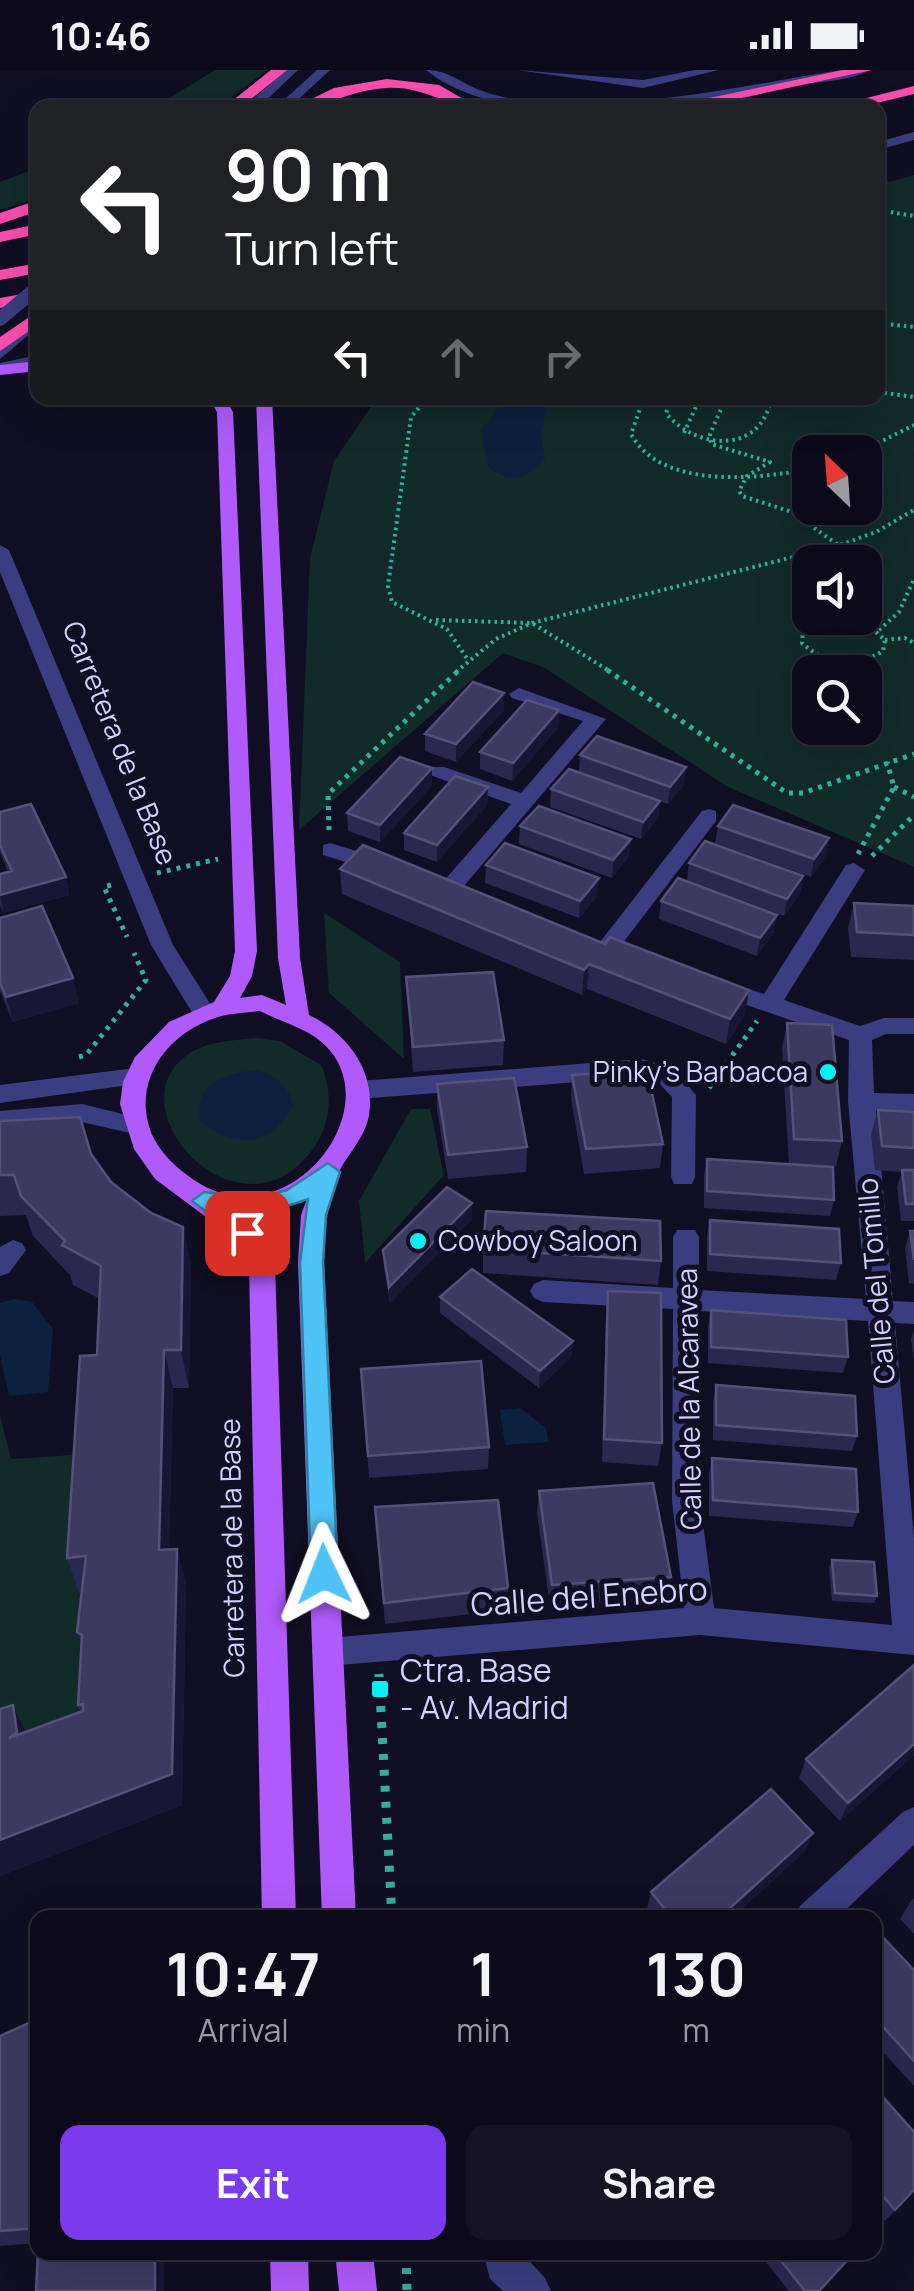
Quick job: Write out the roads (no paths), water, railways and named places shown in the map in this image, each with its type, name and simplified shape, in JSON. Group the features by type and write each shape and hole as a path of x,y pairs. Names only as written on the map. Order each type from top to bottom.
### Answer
{"highway":[{"path":"241,100 280,70"},
{"path":"710,100 864,70"},
{"path":"317,100 339,90 399,84 448,91 461,100"},
{"path":"870,100 914,90"},
{"path":"0,218 30,208"},
{"path":"0,237 30,231"},
{"path":"0,275 30,269"},
{"path":"0,303 30,297"},
{"path":"0,346 30,323"}],"main road":[{"path":"0,369 30,364"},
{"path":"213,1011 241,976 246,951 224,412 220,405"},
{"path":"264,405 290,958 299,1013"},
{"path":"328,1172 294,1197 258,1207 204,1201 176,1185 146,1152 134,1125 130,1101 134,1077 150,1052 175,1030 213,1011 262,1003 299,1013 331,1036 350,1060 359,1090 357,1127 328,1172 314,1215 312,1262 339,1910"},
{"name":"Carretera de la Base","path":"204,1201 247,1233 262,1265 279,1910"},
{"path":"289,2260 290,2291"},
{"path":"355,2260 358,2291"}],"street":[{"path":"259,100 292,70"},
{"path":"290,100 324,70"},
{"path":"432,70 464,86 523,100"},
{"path":"522,77 595,92 714,70"},
{"path":"666,100 864,70"},
{"path":"885,146 914,138"},
{"path":"0,318 30,294"},
{"path":"0,354 30,325"},
{"name":"Carretera de la Base","path":"0,550 162,945 213,1011"},
{"path":"330,850 442,886 596,718 519,694"},
{"path":"437,771 523,801"},
{"path":"608,947 709,816"},
{"path":"768,1005 854,870"},
{"path":"697,979 861,1035 884,1026 914,1026"},
{"name":"Calle del Tomillo","path":"861,1035 860,1101 911,1641"},
{"path":"359,1090 642,1068 665,1074 684,1095 684,1178"},
{"path":"0,1094 134,1077"},
{"path":"860,1101 914,1103"},
{"path":"0,1120 82,1112 106,1114 134,1125"},
{"name":"Calle de la Alcaravea","path":"686,1237 686,1500 700,1620"},
{"path":"543,1292 914,1313"},
{"name":"Calle del Enebro","path":"328,1652 700,1620 911,1641"},
{"path":"821,1910 914,1823"},
{"path":"503,2260 503,2266 532,2291"}],"water":[{"path":"530,405 547,409 541,432 545,459 531,472 509,477 487,465 481,430 499,408"},
{"path":"255,1070 280,1082 291,1098 293,1106 274,1130 251,1140 238,1140 200,1120 202,1097 214,1082"},
{"path":"14,1299 32,1302 53,1329 48,1392 9,1396 0,1355 0,1303"},
{"path":"520,1408 546,1428 548,1442 505,1445 500,1410"}],"place":[{"name":"Pinky's Barbacoa","path":"828,1072"},
{"name":"Cowboy Saloon","path":"418,1241"},
{"name":"Ctra. Base - Av. Madrid","path":"380,1689"}]}
